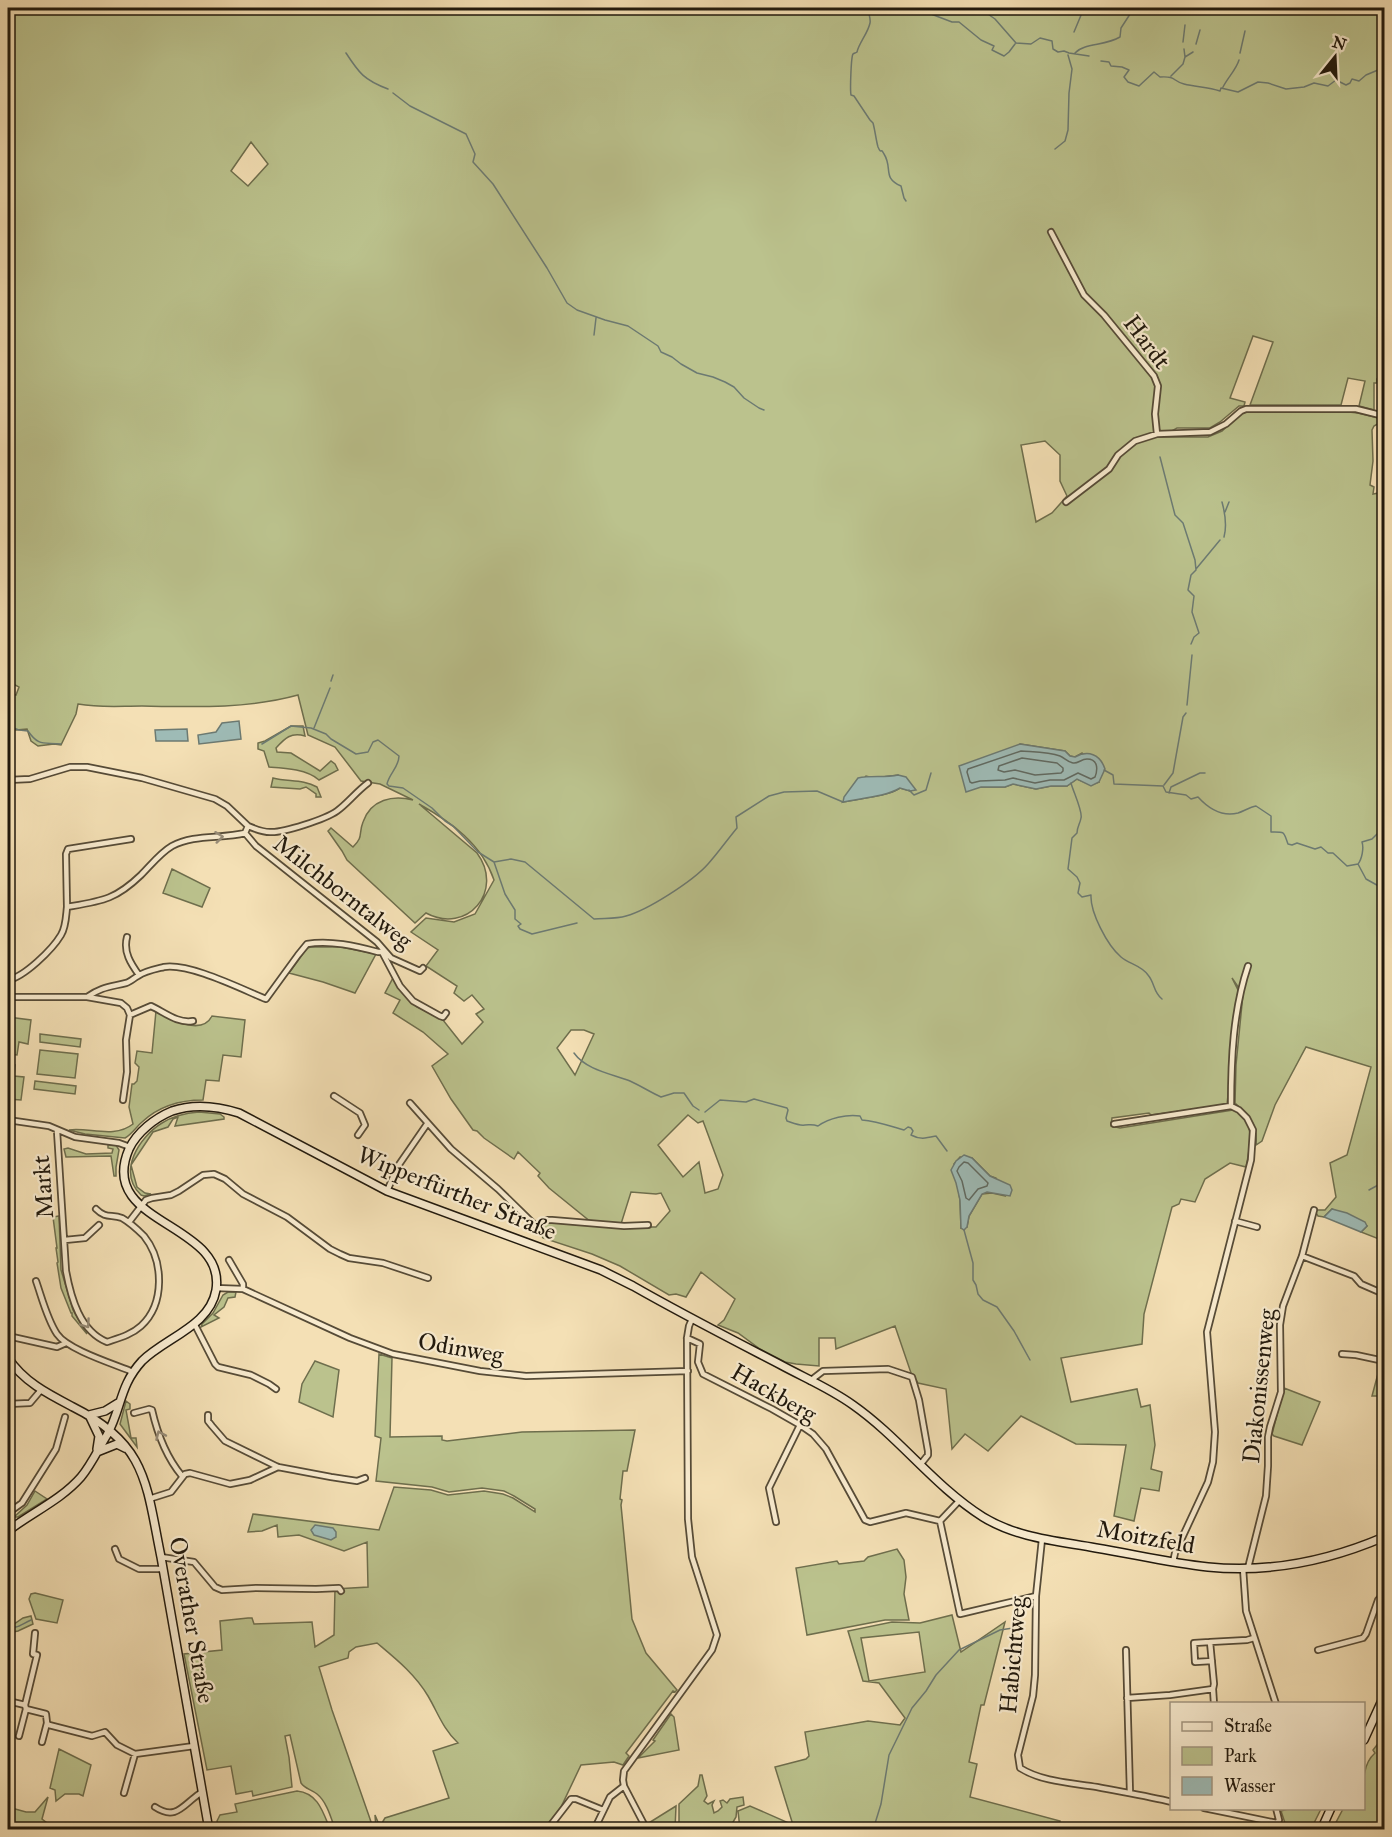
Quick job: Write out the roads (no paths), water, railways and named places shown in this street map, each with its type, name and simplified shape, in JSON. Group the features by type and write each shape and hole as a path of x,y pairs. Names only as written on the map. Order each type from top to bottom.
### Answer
{"main road":[{"name":"Wipperfürther Straße","path":"216,1288 214,1269 206,1255 190,1240 141,1206 128,1191 124,1178 124,1165 130,1147 146,1127 161,1115 191,1106 217,1107 239,1113 387,1191 601,1270 810,1381"},
{"path":"10,1529 68,1489 82,1476 110,1430 125,1385 133,1372 153,1352 204,1314 216,1288"},
{"name":"Overather Straße","path":"8,1358 19,1372 41,1390 89,1415 110,1430 129,1450 141,1470 164,1569 209,1830"},
{"name":"Moitzfeld","path":"810,1381 852,1404 896,1440 960,1501 996,1524 1025,1535 1173,1562 1209,1567 1246,1568 1291,1565 1333,1556 1384,1540"},
{"path":"97,1452 99,1436 89,1415 105,1411 118,1403"},
{"path":"97,1452 117,1444 129,1450"},
{"path":"1365,1738 1384,1696"},
{"path":"1321,1830 1331,1810"}],"street":[{"name":"Hardt","path":"1051,232 1084,295 1104,315 1154,376 1158,386 1155,402 1157,434"},
{"path":"1066,502 1109,469 1118,455 1135,441 1157,434 1210,432 1226,424 1241,411 1253,408 1356,409 1384,416"},
{"name":"Milchborntalweg","path":"8,780 30,779 70,767 87,767 142,778 215,799 227,806 248,826"},
{"path":"67,907 114,897 171,847 193,840 244,833 248,826 278,832 320,820 335,812 368,783"},
{"name":"Milchborntalweg","path":"244,833 256,846 377,942 382,952 415,970 420,971 423,968"},
{"path":"8,980 16,979 45,954 62,934 67,907 66,855 68,849 131,838"},
{"path":"128,937 126,949 128,958 139,975"},
{"path":"87,997 96,991 124,983 139,975 177,966 215,978 266,999 307,944 314,943 356,946 382,952 400,986 414,1001 440,1016 443,1017 446,1013"},
{"path":"1231,1106 1231,1070 1240,990 1248,966"},
{"path":"8,997 87,997 121,1003 127,1008 129,1015 126,1040 127,1072 123,1100"},
{"path":"129,1015 151,1006 177,1020 193,1021"},
{"name":"Wipperfürther Straße","path":"334,1096 360,1113 365,1125 358,1135"},
{"path":"410,1103 451,1149 498,1189 536,1226 547,1220 602,1225 648,1225"},
{"path":"1114,1124 1231,1106 1247,1118 1253,1130 1251,1160 1207,1332 1215,1432 1213,1462 1208,1482 1173,1562"},
{"path":"8,1120 50,1126 75,1137 119,1143 130,1147"},
{"path":"387,1191 398,1166 427,1124"},
{"name":"Markt","path":"57,1131 66,1271 72,1298 88,1329 107,1342 127,1335 141,1326 153,1311 159,1283 156,1260 150,1246 144,1236 129,1222"},
{"path":"96,1209 102,1215 120,1217 129,1222 141,1206 152,1198 179,1191 203,1175 214,1174 225,1179 243,1194 287,1217 319,1242 339,1254 349,1258 383,1263 428,1278"},
{"name":"Diakonissenweg","path":"1275,1702 1246,1611 1246,1568 1266,1496 1268,1437 1281,1392 1280,1325 1283,1306 1302,1256 1314,1210"},
{"path":"1235,1221 1257,1227"},
{"path":"65,1240 85,1238 99,1225"},
{"path":"1302,1256 1354,1276 1361,1284 1384,1294"},
{"path":"229,1260 243,1284 243,1289"},
{"path":"36,1281 58,1335 66,1343 133,1372"},
{"name":"Odinweg","path":"216,1288 243,1289 373,1348 480,1371 526,1376 688,1371"},
{"path":"647,1830 624,1786 623,1775 626,1767 712,1650 717,1635 692,1557 688,1519 687,1338 692,1320"},
{"path":"194,1323 218,1367 259,1379 276,1389"},
{"path":"8,1336 57,1347 66,1343"},
{"name":"Hackberg","path":"687,1338 700,1344 698,1362 703,1374 813,1434 826,1449 865,1520 870,1522 906,1513 940,1521"},
{"path":"1342,1354 1384,1361"},
{"path":"810,1381 823,1371 888,1369 912,1377 928,1451 928,1455 920,1465"},
{"path":"8,1404 30,1402 41,1390"},
{"path":"134,1413 152,1410 157,1429 171,1459 183,1476"},
{"path":"208,1414 208,1421 225,1441 278,1467 331,1478 357,1481 365,1478"},
{"path":"8,1513 22,1503 56,1449 65,1418"},
{"path":"776,1522 770,1488 800,1425"},
{"path":"149,1499 171,1492 183,1476 190,1473 219,1482 238,1483 278,1467"},
{"path":"960,1501 940,1521 960,1614 1036,1596"},
{"path":"8,1520 10,1529"},
{"name":"Habichtweg","path":"1042,1539 1036,1596 1034,1685 1018,1755 1020,1768 1060,1781 1130,1793"},
{"path":"115,1549 119,1559 139,1569 164,1569"},
{"path":"161,1557 194,1562 214,1587 222,1590 339,1588 341,1591"},
{"path":"1318,1650 1363,1638 1378,1600 1384,1593"},
{"path":"19,1737 37,1655 33,1654 35,1633"},
{"path":"1212,1661 1195,1662 1194,1643 1254,1638"},
{"path":"1210,1642 1214,1702"},
{"path":"1125,1650 1130,1793 1170,1802"},
{"path":"8,1684 10,1673"},
{"path":"1127,1698 1170,1695 1214,1687"},
{"path":"8,1701 46,1714 47,1724 42,1742"},
{"path":"47,1724 92,1736 105,1732 117,1744 135,1754 194,1746"},
{"path":"124,1793 135,1754"},
{"path":"594,1830 613,1793 624,1786"},
{"path":"155,1806 165,1812 177,1811 202,1793"},
{"path":"547,1830 571,1799 603,1810"},
{"path":"1210,1810 1278,1823 1279,1815 1276,1810"}],"water":[{"path":"239,721 241,739 199,744 198,735 216,732 222,723"},
{"path":"187,729 188,741 156,741 155,730"},
{"path":"1020,744 1065,751 1075,757 1084,754 1093,755 1100,760 1105,769 1099,782 1091,786 1077,779 1067,786 1036,789 1013,784 1005,787 981,787 966,792 959,766"},
{"path":"898,775 906,777 916,790 900,788 880,795 843,802 844,797 858,778"},
{"path":"964,1155 972,1158 990,1176 1010,1185 1012,1190 1010,1196 987,1192 982,1194 964,1230 961,1228 960,1200 951,1170 956,1161"},
{"path":"1332,1209 1347,1213 1365,1222 1367,1226 1361,1232 1324,1217"},
{"path":"315,1525 333,1528 336,1537 331,1540 314,1535 311,1530"}],"waterway":[{"path":"13,8 19,11"},
{"path":"868,8 869,27 857,52 852,56 851,95 873,123 878,147 887,159 890,176 895,183 901,186 906,201"},
{"path":"925,8 931,14 952,22 959,22 981,40 994,46 992,50 1004,56 1015,44"},
{"path":"960,8 958,9 968,8"},
{"path":"970,8 985,12 995,19 1016,43 1031,44 1040,38 1052,41 1053,49 1058,52 1089,56"},
{"path":"1074,32 1084,8"},
{"path":"1075,53 1120,37 1121,28 1134,8"},
{"path":"1183,42 1185,25"},
{"path":"1196,44 1200,30"},
{"path":"1240,53 1245,31"},
{"path":"1184,49 1185,57"},
{"path":"1171,76 1183,64 1185,57 1193,52"},
{"path":"346,53 363,75 388,89"},
{"path":"1055,149 1065,141 1068,130 1072,69 1068,55"},
{"path":"1223,87 1239,60"},
{"path":"1101,61 1129,70 1124,77 1128,82 1139,86 1154,72 1160,77 1172,78 1184,84 1238,92 1258,82 1286,89 1304,87 1314,83 1328,86 1336,80 1346,85 1352,79 1359,81 1378,70 1384,73"},
{"path":"393,93 410,106 466,134 475,154 473,162 493,184 567,303 577,310 628,326 658,346 661,352 697,373 713,377 734,387 744,398 764,410"},
{"path":"594,335 596,318"},
{"path":"1160,457 1175,515 1183,523 1195,560 1196,570 1191,575 1188,590 1194,596 1192,612 1199,633 1191,644"},
{"path":"1222,502 1225,520 1224,537"},
{"path":"1225,512 1229,502"},
{"path":"1196,569 1220,540"},
{"path":"1187,705 1192,655"},
{"path":"331,681 333,675"},
{"path":"314,728 330,688"},
{"path":"1164,785 1173,773 1183,717 1186,713"},
{"path":"8,726 28,731 39,742 61,744"},
{"path":"262,744 291,726 311,728 326,734 356,754 368,752 373,742 378,740 399,756 387,784 403,788 432,808 478,852 494,862 505,894 515,910 515,919 521,924 518,926 520,929 532,934 577,923"},
{"path":"1104,770 1113,775 1114,784 1163,786 1166,792 1186,795 1191,799 1198,797 1206,805 1221,813 1238,813 1256,806 1271,816 1271,832 1283,833 1288,844 1297,843 1315,849 1321,847 1328,853 1333,853 1347,866 1358,864 1366,879 1384,889"},
{"path":"909,790 914,795 926,790 931,773"},
{"path":"1169,793 1171,787 1200,773 1205,773"},
{"path":"1071,783 1081,820 1077,833 1072,838 1068,869 1080,883 1078,893 1082,897 1091,895 1096,919 1110,945 1121,957 1145,972 1162,999"},
{"path":"494,862 511,859 525,862 594,919 622,917 658,901 701,871 737,828 736,817 769,796 784,792 817,791 843,802"},
{"path":"1358,864 1361,859 1362,842 1372,839 1384,827"},
{"path":"574,1053 585,1064 630,1081 661,1097 684,1093 693,1106 699,1110"},
{"path":"705,1112 720,1100 746,1102 754,1099 787,1108 787,1121 800,1125 818,1126 838,1117 860,1116 862,1120 904,1130 911,1128 913,1131 911,1135 917,1138 936,1136 947,1151"},
{"path":"1369,1190 1380,1184 1384,1178"},
{"path":"964,1230 973,1263 973,1280 978,1294 983,1300 997,1307 1030,1360"},
{"path":"8,1624 16,1627 31,1620"},
{"path":"873,1830 881,1804 889,1755 912,1708 936,1675 959,1650 1000,1630 1013,1628"}]}
